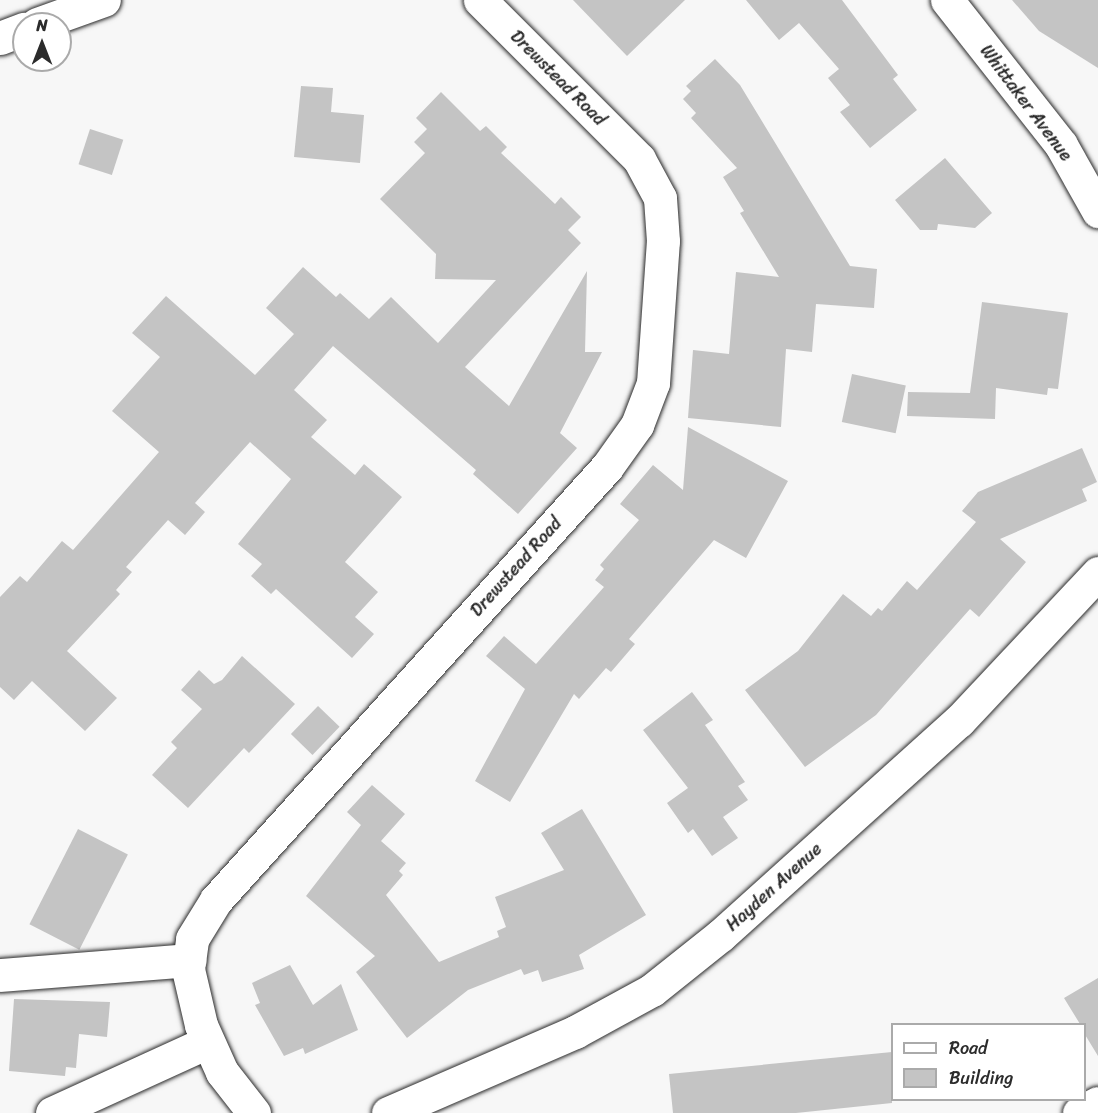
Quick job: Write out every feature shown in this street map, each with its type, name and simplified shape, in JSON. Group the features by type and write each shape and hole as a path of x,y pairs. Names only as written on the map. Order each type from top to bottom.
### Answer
{"street":[{"path":"71,12 104,0"},
{"name":"Drewstead Road","path":"254,1113 222,1072 208,1042 191,994 189,960 192,939 216,900 607,466 638,425 653,383 663,241 660,198 639,159 480,0"},
{"name":"Whittaker Avenue","path":"947,0 1061,145 1098,211"},
{"name":"Hayden Avenue","path":"388,1113 575,1032 652,990 721,935 959,721 1098,573"},
{"path":"0,975 189,960"},
{"path":"52,1113 208,1042"},
{"path":"1079,1113 1098,1103"}],"building":[{"path":"573,0 685,0 627,56"},
{"path":"746,0 842,0 898,75 893,79 917,110 870,148 840,112 850,105 828,78 839,69 799,23 779,40"},
{"path":"1012,0 1098,0 1098,68 1039,31"},
{"path":"715,59 740,85 850,266 877,269 874,308 816,304 812,352 786,349 781,427 688,418 693,350 729,354 736,272 779,277 740,213 744,211 723,177 737,168 691,118 696,113 683,99 691,91 686,86"},
{"path":"301,86 333,88 331,112 364,115 360,163 294,157"},
{"path":"441,92 480,131 486,126 507,147 501,153 555,204 561,197 581,217 568,230 581,243 465,367 509,406 587,271 585,352 602,352 560,433 577,448 518,514 473,474 476,470 333,346 294,390 327,420 311,437 355,475 364,464 402,497 345,562 378,592 355,617 374,634 352,658 276,589 271,594 251,576 262,564 238,544 291,479 250,442 195,503 205,512 185,535 168,520 126,567 132,572 116,590 120,594 67,651 117,698 85,731 32,681 14,700 0,687 0,597 20,576 27,582 62,541 73,550 159,452 112,411 160,357 132,333 166,296 255,375 294,334 266,308 303,267 336,297 340,293 369,319 391,297 438,343 496,280 435,279 436,254 380,199 425,153 414,142 427,129 416,118"},
{"path":"90,129 123,140 112,175 79,164"},
{"path":"945,158 992,213 975,228 938,224 937,230 920,230 895,200"},
{"path":"982,302 1068,313 1058,389 1048,388 1047,395 996,388 995,419 907,416 908,392 970,393"},
{"path":"852,374 906,385 896,433 842,422"},
{"path":"688,427 788,481 746,558 714,540 629,639 635,644 611,672 606,668 579,699 574,694 510,802 475,781 525,689 486,656 504,636 536,664 604,587 595,580 604,569 600,565 639,520 620,504 653,465 683,490"},
{"path":"1082,448 1097,482 1082,489 1087,501 1000,539 1026,562 979,617 970,609 876,715 805,767 745,690 798,651 843,594 871,616 878,608 882,611 907,581 917,590 976,522 962,511 978,492"},
{"path":"242,656 295,704 249,753 244,748 188,808 152,775 177,748 171,742 202,709 181,690 199,670 214,684 222,680"},
{"path":"692,692 713,720 705,725 745,782 738,786 748,800 723,817 738,838 712,856 693,829 688,833 667,803 688,788 643,730"},
{"path":"318,706 340,727 312,755 291,734"},
{"path":"372,785 405,814 381,841 406,863 399,871 403,875 386,895 439,962 499,937 497,931 506,927 495,897 564,870 541,833 582,809 646,915 579,955 584,969 542,982 538,970 524,975 521,969 468,990 407,1038 356,972 375,956 306,896 361,825 347,812"},
{"path":"78,829 128,854 79,950 29,924"},
{"path":"290,965 313,1005 341,984 358,1030 305,1054 303,1048 284,1056 255,1005 260,1003 252,983"},
{"path":"1098,978 1098,1056 1086,1036 1086,1023 1079,1023 1064,998"},
{"path":"14,999 110,1002 107,1037 79,1034 76,1068 66,1067 65,1076 9,1071"},
{"path":"891,1052 892,1103 796,1113 673,1113 669,1074"}]}
